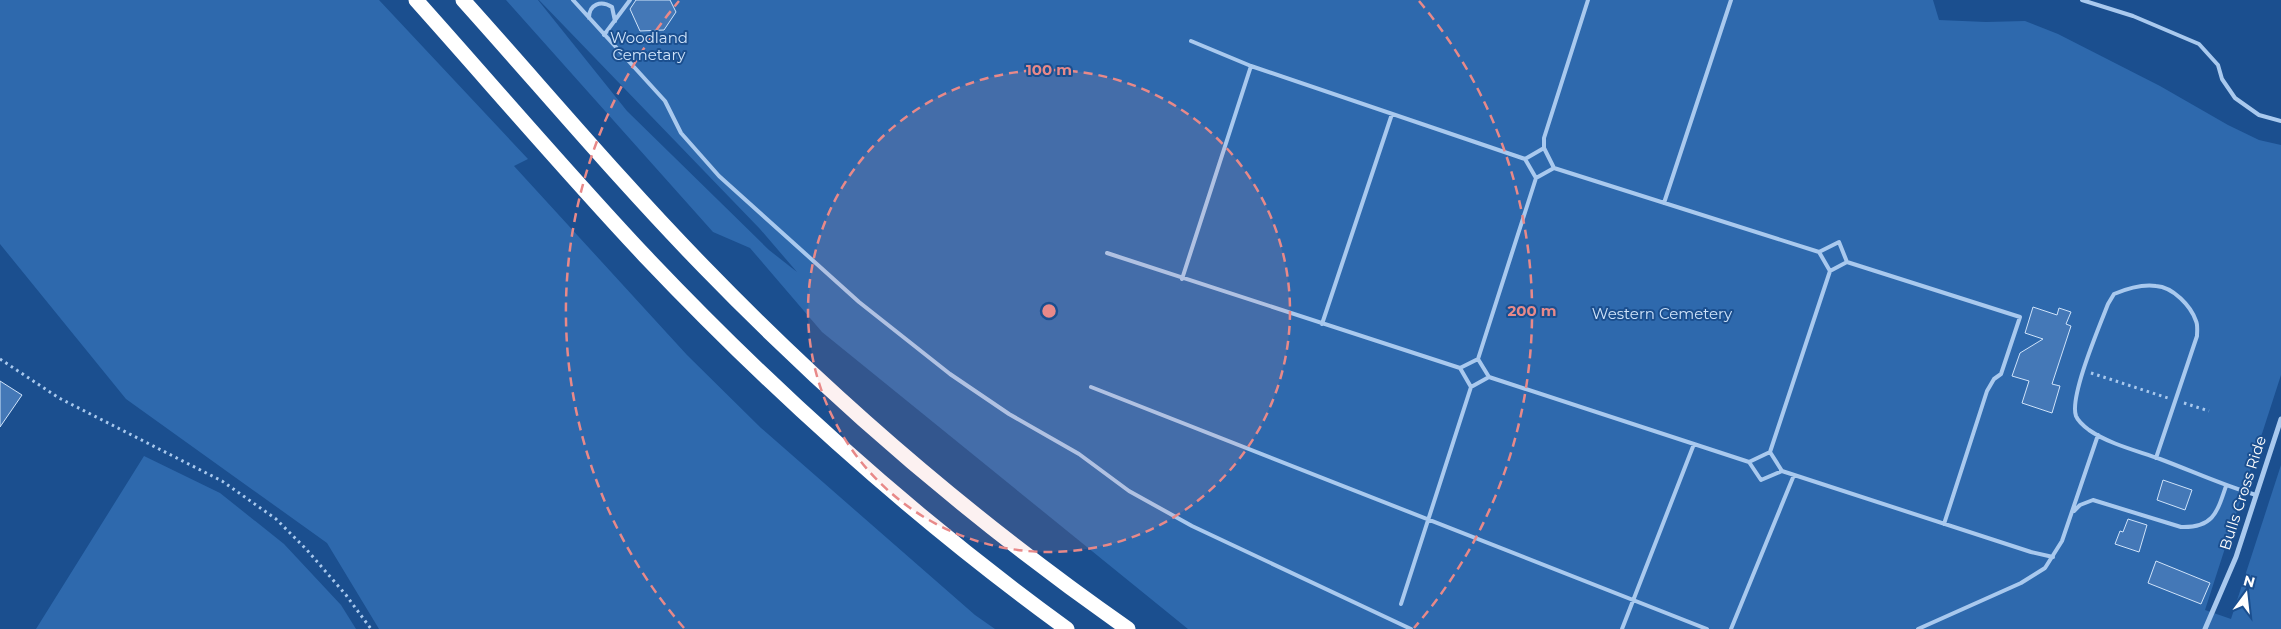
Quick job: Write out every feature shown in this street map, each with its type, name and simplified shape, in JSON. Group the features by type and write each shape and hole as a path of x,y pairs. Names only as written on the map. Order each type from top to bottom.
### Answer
{"highway":[{"path":"416,0 643,254 780,392 925,519 1067,629"},
{"path":"463,0 671,232 794,357 842,402 940,486 1042,568 1128,629"}],"street":[{"name":"Bulls Cross Ride","path":"2205,629 2236,557 2281,419"}],"lane":[{"path":"573,0 665,101 681,133 719,176 858,302 950,374 1009,414 1079,454 1129,491 1192,526 1411,629"},
{"path":"604,35 630,0"},
{"path":"1588,0 1544,138 1544,148 1554,168 1819,252 1830,271"},
{"path":"1664,203 1731,0"},
{"path":"2082,0 2134,16 2199,44 2218,65 2222,80 2235,98 2259,115 2281,121"},
{"path":"589,18 590,8 604,3 612,7 615,21"},
{"path":"1190,41 1251,66 1525,159 1536,178"},
{"path":"1182,279 1251,66"},
{"path":"1322,324 1392,114"},
{"path":"1525,159 1544,148"},
{"path":"1460,368 1478,359 1536,178 1554,168"},
{"path":"1819,252 1839,242 1847,262"},
{"path":"1107,253 1460,368 1471,387"},
{"path":"1749,462 1770,452 1830,271 1847,262 2020,317 2001,374 1994,379 1987,391 1944,524"},
{"path":"2156,458 2197,336 2197,322 2188,307 2174,292 2158,286 2142,286 2114,294 2084,371 2075,406 2077,418 2098,435 2226,486 2256,495"},
{"path":"1478,359 1489,377 1749,462 1761,480 1782,471"},
{"path":"1401,604 1471,387 1489,377"},
{"path":"1091,387 1429,518 1707,629"},
{"path":"1918,629 2021,583 2045,568 2053,557 2072,513 2098,435"},
{"path":"1622,629 1694,444"},
{"path":"1770,452 1782,471 1944,524 2053,557"},
{"path":"1731,629 1794,475"},
{"path":"2072,513 2080,505 2094,500 2181,527 2202,526 2214,515 2226,486"}],"path":[{"path":"0,359 59,398 222,481 276,520 340,587 371,629"},
{"path":"2084,371 2209,411"}],"green space":[{"path":"0,0 379,0 528,159 514,166 687,355 761,428 975,615 995,629 379,629 327,543 126,399 0,244"},
{"name":"Western Cemetery","path":"506,0 538,0 627,111 769,250 797,272 760,229 539,0 1933,0 1939,20 2025,21 2058,34 2160,86 2228,125 2259,140 2281,145 2281,375 2205,610 2231,619 2281,465 2281,629 1188,629 822,332 750,248 713,232"},
{"path":"144,456 220,493 284,544 341,605 356,629 36,629"}],"building":[{"path":"636,0 670,0 676,12 664,30 640,31 630,9"},
{"path":"2033,307 2057,315 2059,308 2071,312 2066,324 2071,326 2052,384 2060,386 2052,413 2022,403 2029,381 2012,376 2020,353 2043,339 2025,333"},
{"path":"0,381 22,395 0,427"},
{"path":"2163,480 2192,490 2185,510 2157,500"},
{"path":"2128,519 2147,525 2139,552 2115,544 2120,531 2123,532"},
{"path":"2156,561 2210,583 2201,604 2148,583"}],"park label":[{"name":"Woodland Cemetary","path":"649,46"}]}
